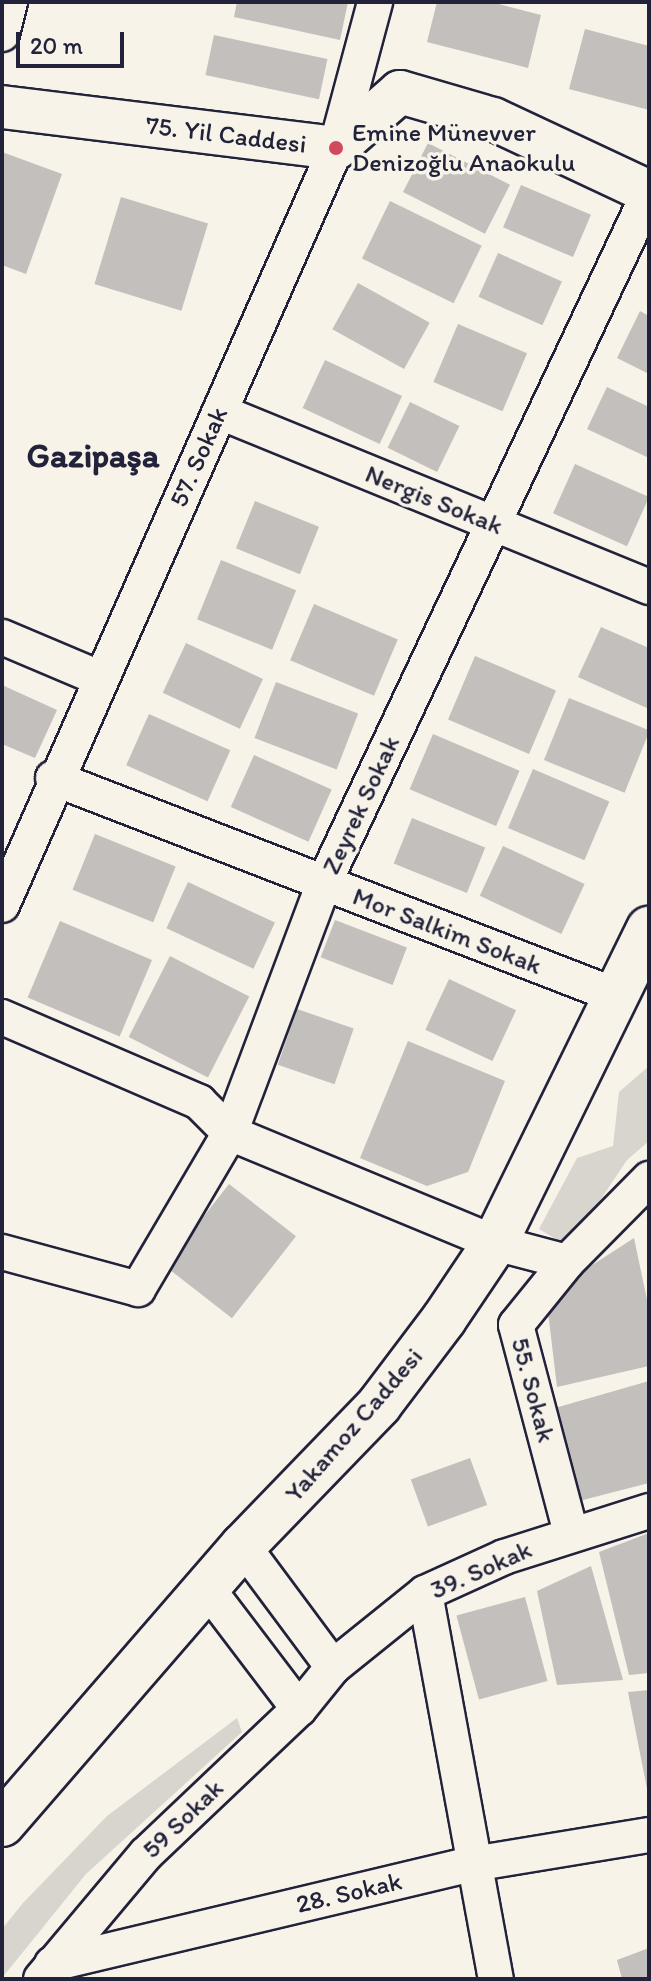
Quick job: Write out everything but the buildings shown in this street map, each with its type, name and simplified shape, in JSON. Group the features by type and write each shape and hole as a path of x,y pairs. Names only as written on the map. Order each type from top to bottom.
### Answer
{"main road":[{"name":"Yakamoz Caddesi","path":"2,1824 243,1546 379,1405 495,1243 649,929"}],"street":[{"path":"2,34 10,2"},
{"name":"57. Sokak","path":"2,905 53,778 336,148 375,2"},
{"name":"75. Yil Caddesi","path":"2,107 336,148 400,92 493,119 649,193"},
{"name":"Zeyrek Sokak","path":"2,1252 138,1289 230,1133 323,885 649,193"},
{"name":"Nergis Sokak","path":"220,412 649,587"},
{"path":"2,637 99,678"},
{"name":"Mor Salkim Sokak","path":"53,778 323,885 617,996"},
{"path":"2,1017 199,1102 230,1133 495,1243 567,1262"},
{"name":"55. Sokak","path":"571,1533 516,1325 567,1262 649,1179"},
{"name":"39. Sokak","path":"333,1667 425,1593 571,1533 649,1511"},
{"path":"243,1546 333,1667"},
{"path":"207,1588 299,1709"},
{"path":"425,1593 496,1979"},
{"name":"59 Sokak","path":"46,1971 146,1854 299,1709 333,1667"},
{"name":"28. Sokak","path":"46,1971 473,1864 649,1835"}],"shaded area":[{"path":"649,1066 649,1141 627,1160 569,1247 539,1229 577,1158 613,1146 619,1092"},
{"path":"237,1718 242,1732 86,1874 2,1978 2,1929 23,1903 107,1816"}],"place":[{"name":"Emine Münevver Denizoğlu Anaokulu","path":"336,148"}],"district":[{"name":"Gazipaşa","path":"93,456"}]}
